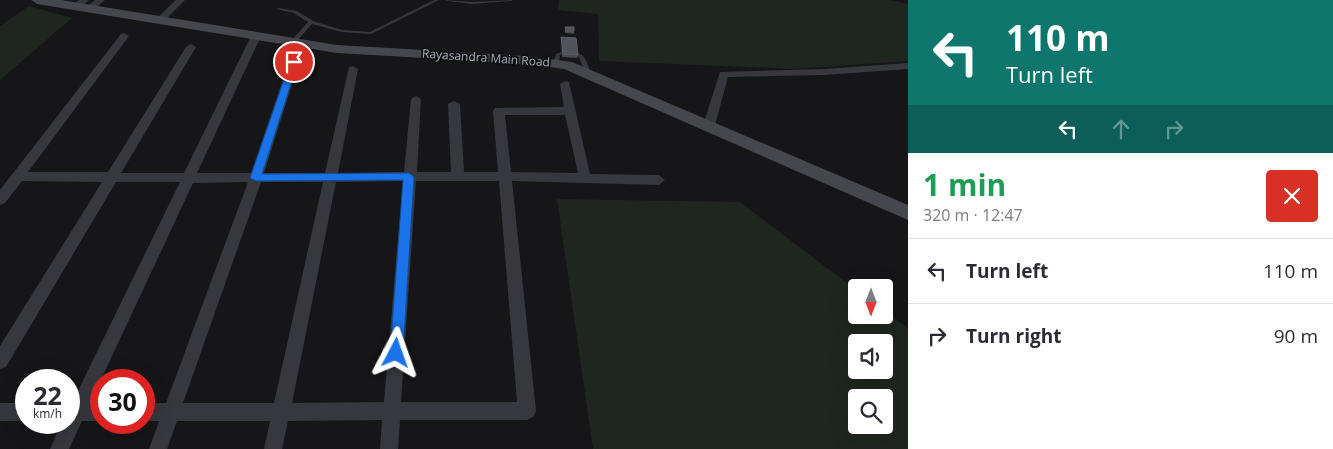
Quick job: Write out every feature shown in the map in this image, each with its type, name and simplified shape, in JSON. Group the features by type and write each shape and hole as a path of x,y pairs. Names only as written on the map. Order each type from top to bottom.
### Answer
{"street":[{"name":"Rayasandra Main Road","path":"37,0 87,4 159,21 337,49 559,58 588,73 908,213"},
{"path":"159,21 181,0"},
{"path":"0,200 124,36"},
{"path":"80,398 190,178 256,36"},
{"path":"0,361 191,47"},
{"path":"158,449 256,178 294,62"},
{"path":"709,125 724,74 824,72 908,66"},
{"path":"273,449 353,69"},
{"path":"565,84 585,178"},
{"path":"389,449 416,99"},
{"path":"454,104 458,176"},
{"path":"155,412 526,411 499,111 570,111"},
{"path":"18,176 190,178 505,176 659,180"},
{"path":"0,412 15,412"},
{"path":"60,449 65,434"}],"lane":[{"path":"278,9 296,12 311,22 342,32 371,33 437,0"},
{"path":"447,0 472,3 511,0"},
{"path":"293,42 311,22"},
{"path":"577,54 581,56 588,73"}],"shaded area":[{"path":"559,0 890,0 908,4 908,61 795,69 599,61 598,14 558,10"},
{"path":"29,6 72,18 0,80 0,26"},
{"path":"557,199 740,202 848,284 848,324 893,324 893,318 908,329 908,449 593,449"}],"building":[{"path":"565,27 574,27 574,31 566,31"},
{"path":"561,37 576,38 578,55 563,54"}],"route":[{"path":"294,62 256,178 409,177 396,353"}]}
